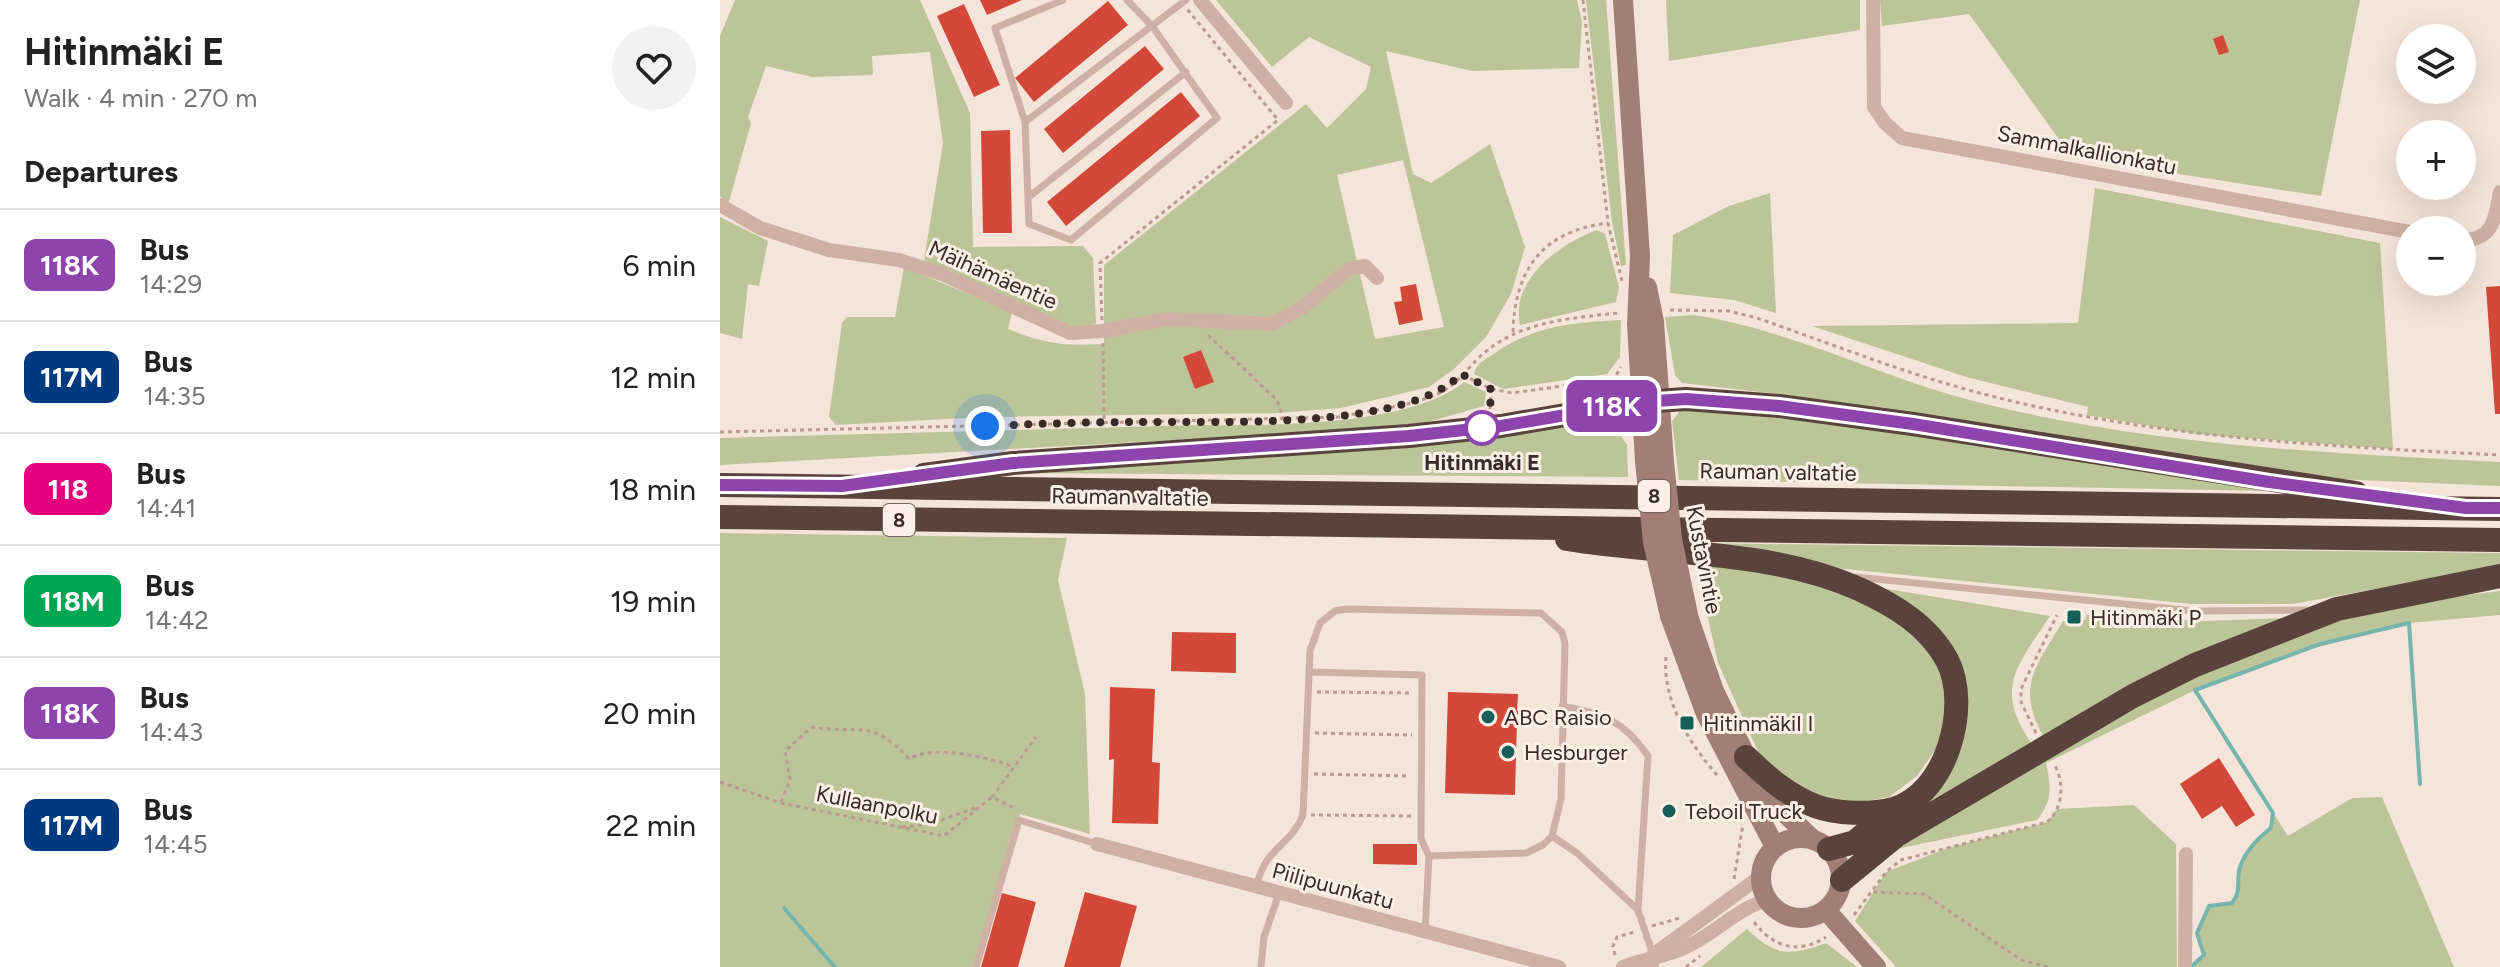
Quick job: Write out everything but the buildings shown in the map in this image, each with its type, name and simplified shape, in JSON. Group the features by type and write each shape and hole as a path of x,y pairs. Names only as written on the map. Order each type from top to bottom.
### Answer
{"highway":[{"path":"842,486 1013,463 1457,431 1651,401 1779,406 1913,424 2269,482 2466,508"},
{"name":"Rauman valtatie","path":"720,485 2500,509"},
{"name":"Rauman valtatie","path":"720,517 2500,540"},
{"path":"1494,526 1601,545 1758,562 1814,573 1857,588 1921,626 1953,673 1958,706 1945,757 1922,789 1855,842 1820,844"},
{"path":"1842,880 1897,835 2133,696 2195,665 2337,609 2500,576"},
{"path":"1746,757 1782,789 1816,807 1838,812 1894,809"}],"main road":[{"name":"Kustavintie","path":"1623,0 1640,256 1637,324 1651,401 1655,462 1672,539 1680,618 1706,714 1775,847"},
{"name":"Kustavintie","path":"1680,618 1764,793 1820,844"},
{"path":"1786,840 1820,844 1836,858 1842,880 1834,902 1826,910 1814,916 1788,916 1767,900 1761,876 1763,865 1775,847 1786,840"},
{"path":"1826,910 1876,967"}],"street":[{"path":"1200,0 1286,103"},
{"name":"Sammalkallionkatu","path":"1873,0 1874,107 1885,123 1902,138 2396,229"},
{"path":"2476,238 2490,230 2500,192"},
{"name":"Mäihämäentie","path":"720,205 760,228 829,250 899,260 942,274 1070,333 1103,331 1167,319 1271,324 1302,308 1349,269 1365,266 1377,278"},
{"name":"Piilipuunkatu","path":"1097,844 1559,967"},
{"path":"2185,967 2186,854"},
{"path":"1652,961 1733,886 1761,876"},
{"path":"1623,967 1681,950 1746,908 1767,900"},
{"path":"1652,961 1665,967"}],"lane":[{"path":"1063,0 995,28 1025,122 1029,224 1071,240 1217,118 1152,26 1127,0"},
{"path":"1025,122 1184,2"},
{"path":"1030,196 1186,72"},
{"path":"1814,573 2194,611 2337,609"},
{"path":"1256,887 1269,853 1297,830 1303,815 1314,633 1335,611 1541,613 1562,632 1566,658 1561,799 1552,836 1543,845 1526,853 1429,856"},
{"path":"1310,672 1422,675 1421,839 1429,856 1425,933"},
{"path":"1562,706 1602,714 1617,723 1648,756 1638,910"},
{"path":"976,967 1019,820 1097,844"},
{"path":"1552,836 1577,853 1638,910 1646,928 1652,961"},
{"path":"1261,967 1264,937 1279,893"}],"path":[{"path":"1583,0 1608,223 1624,288"},
{"path":"1104,422 1100,263 1278,120 1184,2"},
{"path":"1513,332 1516,295 1534,259 1548,244 1570,232 1608,223"},
{"path":"1625,303 1625,318"},
{"path":"1660,311 1729,311 1976,392 2108,419 2255,441 2500,455"},
{"path":"720,432 1340,417 1431,397 1448,388 1513,332 1550,322 1619,313"},
{"path":"1191,321 1254,375 1277,400 1284,420"},
{"path":"1461,374 1491,389 1512,393 1614,379 1624,362"},
{"path":"1490,411 1491,389"},
{"path":"2038,736 2021,702 2021,689 2057,615"},
{"path":"1666,648 1667,684 1689,739 1719,777"},
{"path":"1309,692 1421,693"},
{"path":"781,803 790,780 785,751 812,727 845,732 856,728 877,731 893,741 909,759 918,754 976,753 1014,767"},
{"path":"1308,733 1421,735"},
{"name":"Kullaanpolku","path":"720,782 781,803 944,836 992,797 1036,737"},
{"path":"1746,908 1765,937 1785,946 1806,946 1841,927 1873,892 1886,872 1901,860 2047,822 2055,816 2061,785 2052,761"},
{"path":"1306,774 1421,776"},
{"path":"992,797 1016,808"},
{"path":"901,827 939,822 979,807"},
{"path":"1733,886 1734,865 1743,840 1739,810"},
{"path":"1303,815 1421,816"},
{"path":"1873,892 1924,894 2021,960 2048,967"},
{"path":"1616,967 1613,946 1617,937 1683,917"}],"green space":[{"path":"735,0 920,0 970,113 973,247 1083,246 1093,258 1096,324 1071,328 924,260 943,143 930,52 872,56 873,75 812,77 766,66 748,117 751,123 728,205 720,196 720,36"},
{"path":"1216,0 1577,0 1582,22 1579,68 1472,71 1386,51 1413,174 1431,183 1490,144 1525,247 1511,294 1486,337 1454,369 1429,387 1341,408 1278,413 984,417 836,425 829,417 842,323 847,317 895,317 904,267 1012,312 1008,329 1055,343 1104,344 1104,265 1306,104 1327,128 1366,89 1371,67 1309,37 1272,67","holes":["1403,160 1444,327 1375,339 1337,175"]},
{"path":"1586,0 1606,0 1626,265 1621,266 1612,222"},
{"path":"1666,0 1860,0 1860,30 1669,61"},
{"path":"1880,0 2360,0 2321,196 2057,155 2061,142 1969,14 1882,26"},
{"path":"2095,188 2380,243 2393,449 2196,434 2087,415 2088,407 1966,377 1812,326 2078,323"},
{"path":"1770,193 1776,313 1734,300 1670,293 1673,235 1729,206"},
{"path":"720,217 768,241 759,286 748,284 742,339 720,333"},
{"path":"1597,230 1605,234 1619,287 1616,302 1520,325 1519,308 1530,278 1554,254"},
{"path":"1694,315 1731,322 1802,343 1941,392 2041,417 2171,438 2237,445 2500,462 2500,486 2336,479 1787,395 1682,383 1675,375 1665,317"},
{"path":"1621,320 1620,357 1607,374 1503,389 1474,374 1482,362 1510,344 1540,331 1571,324"},
{"path":"1464,382 1486,392 1484,406 1411,427 720,465 720,438 1299,423 1375,415 1410,407 1440,397"},
{"path":"1681,410 1902,433 2267,491 1679,480 1672,421"},
{"path":"1607,415 1627,445 1628,477 1010,473"},
{"path":"720,533 1067,538 1058,580 1085,694 1090,834 1020,814 976,967 720,967"},
{"path":"1689,543 2500,553 2500,566 2293,604 2192,604 1826,567"},
{"path":"1696,564 1748,569 1806,581 1880,609 1931,648 1951,703 1940,743 1917,776 1889,797 1845,805 1798,789 1760,756 1718,663"},
{"path":"1869,586 2050,616 2020,664 2012,692 2020,725 2032,744 1870,847 1915,810 1965,693"},
{"path":"2500,591 2500,615 2409,623 2296,653 2195,690 2046,763 2049,793 2046,806 2037,820 1896,849 2102,725 2155,696 2265,646 2365,613"},
{"path":"2087,615 2206,621 2289,618 2044,738 2031,704 2032,677 2063,621 2085,620"},
{"path":"2382,797 2454,967 2192,967 2204,955 2197,933 2209,906 2232,903 2235,899 2244,858 2271,828 2273,813 2288,836 2352,798"},
{"path":"2134,805 2176,844 2177,967 1896,967 1855,921 1886,872 1948,848 2047,822 2057,809"},
{"path":"1747,929 1766,945 1784,951 1792,952 1826,943 1857,967 1701,967"}],"waterway":[{"path":"2191,967 2204,955 2197,933 2209,906 2232,903 2235,899 2244,858 2271,828 2273,813 2195,690 2320,644 2409,623 2420,784"},
{"path":"784,908 835,967"}],"bus line":[{"name":"118K","path":"720,485 842,486 1013,463 1409,436 1501,426 1615,405 1686,399 1779,406 1913,424 2269,482 2466,508 2500,508"}],"place":[{"name":"Hitinmäki E","path":"1482,428"},
{"name":"Hitinmäki P","path":"2074,617"},
{"name":"ABC Raisio","path":"1488,717"},
{"name":"HitinmäkiI I","path":"1687,723"},
{"name":"Hesburger","path":"1508,752"},
{"name":"Teboil Truck","path":"1669,811"}],"route":[{"path":"985,426 1340,417 1431,397 1448,388 1461,374 1491,389 1490,411 1482,428"}]}
